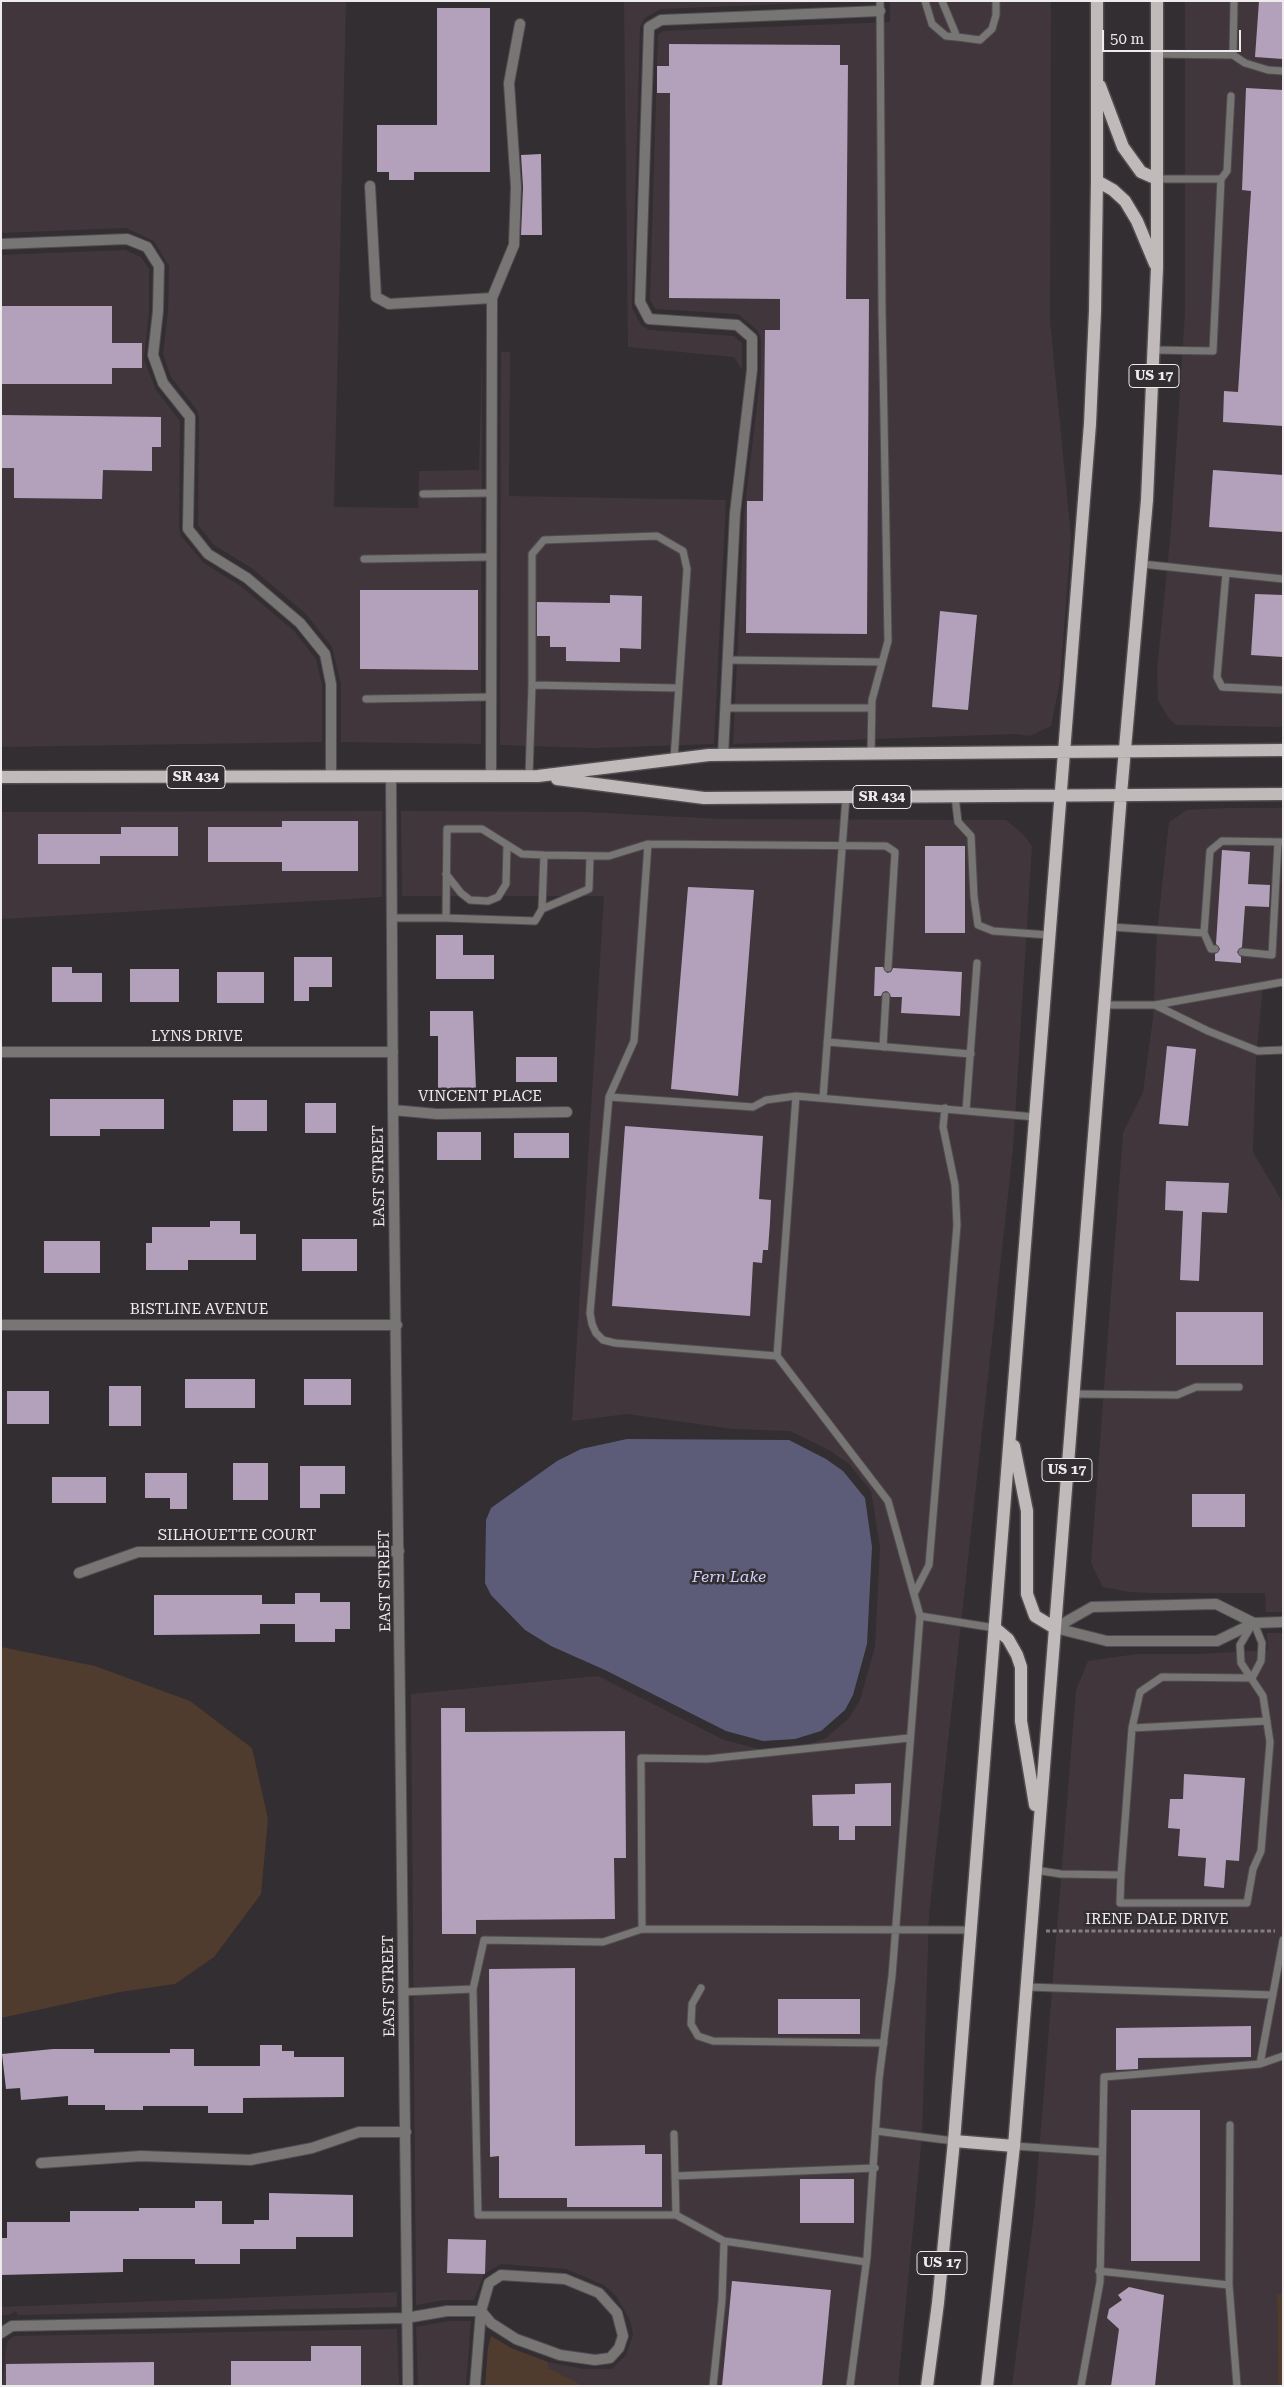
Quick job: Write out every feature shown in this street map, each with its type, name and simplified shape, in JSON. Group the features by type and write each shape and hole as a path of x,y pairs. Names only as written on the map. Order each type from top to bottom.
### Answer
{"main road":[{"name":"US 17","path":"927,2386 938,2304 954,2141 1090,424 1095,310 1097,1"},
{"name":"US 17","path":"987,2386 1014,2146 1105,1005 1120,794 1148,500 1157,268 1157,1"},
{"path":"1097,77 1123,147 1141,172 1157,179"},
{"path":"1097,181 1113,190 1125,201 1137,221 1157,268"},
{"name":"SR 434","path":"1,777 533,776 723,755 1283,750"},
{"name":"SR 434","path":"533,776 704,798 1283,794"},
{"path":"1011,1431 1028,1511 1027,1594 1035,1616 1055,1628"},
{"path":"995,1628 1008,1639 1021,1667 1021,1721 1039,1825"},
{"path":"954,2141 1014,2146"}],"street":[{"path":"723,755 735,513 752,370 752,338 737,325 649,319 640,302 649,27 661,20 880,6"},
{"path":"490,776 492,298 514,245 516,187 509,83 520,24"},
{"path":"370,186 376,297 389,304 492,298"},
{"path":"1,244 127,239 146,247 159,266 158,312 153,355 163,383 190,417 188,529 208,554 248,578 300,623 325,654 331,684 331,776"},
{"name":"EAST STREET","path":"392,776 393,1110 408,2386"},
{"name":"LYNS DRIVE","path":"1,1052 393,1052"},
{"name":"VINCENT PLACE","path":"393,1110 437,1114 567,1112"},
{"name":"BISTLINE AVENUE","path":"1,1325 397,1325"},
{"name":"SILHOUETTE COURT","path":"79,1573 138,1552 399,1551"},
{"path":"1055,1628 1092,1607 1216,1604 1254,1623"},
{"path":"1055,1628 1108,1641 1217,1641 1254,1623 1283,1622"},
{"path":"42,2163 140,2156 250,2160 312,2148 359,2132 406,2132"},
{"path":"475,2386 481,2311 489,2283 501,2275 565,2279 598,2293 609,2302 622,2325 623,2336 619,2348 610,2358 595,2360 560,2355 516,2339 491,2323 481,2311"},
{"path":"1,2333 12,2326 406,2318 447,2311 481,2311"}],"lane":[{"path":"925,1 932,24 946,36 980,40 992,29 996,15 996,1"},
{"path":"942,1 957,37"},
{"path":"1233,55 1234,1"},
{"path":"871,753 871,708 888,641 889,601 882,318 880,6"},
{"path":"1157,54 1233,55 1268,70 1283,71"},
{"path":"1155,350 1212,351 1222,179 1227,171 1231,96"},
{"path":"1157,179 1222,179"},
{"path":"423,494 490,493"},
{"path":"533,776 532,554 544,540 657,536 683,551 687,569 674,759"},
{"path":"364,559 491,558"},
{"path":"1142,564 1283,579"},
{"path":"1226,574 1217,677 1222,687 1283,690"},
{"path":"727,660 882,662"},
{"path":"532,685 678,688"},
{"path":"366,699 491,697"},
{"path":"725,708 871,708"},
{"path":"955,796 958,822 971,836 974,897 978,925 993,931 1049,935"},
{"path":"822,1098 846,797"},
{"path":"446,918 447,829 482,829 522,854 544,855 609,856 648,844 842,844 886,846 895,852 888,968"},
{"path":"1215,949 1211,949 1204,933 1210,851 1222,841 1281,842 1272,955 1242,952"},
{"path":"648,844 634,1041 609,1097 590,1313 596,1333 604,1340 615,1343 776,1356"},
{"path":"446,874 461,893 470,900 488,901 498,897 506,884 507,845"},
{"path":"392,918 535,921 542,909 544,855"},
{"path":"542,909 589,889 590,856"},
{"path":"1111,927 1204,933"},
{"path":"966,1110 977,963"},
{"path":"1105,1005 1155,1005 1283,982"},
{"path":"884,1047 886,996"},
{"path":"1155,1005 1208,1031 1258,1051 1283,1050"},
{"path":"827,1042 971,1054"},
{"path":"609,1097 753,1106 766,1100 796,1096 1035,1117"},
{"path":"796,1096 776,1356 888,1501 920,1616 866,2262 850,2386"},
{"path":"914,1594 929,1565 957,1225 955,1185 943,1127 945,1108"},
{"path":"1074,1394 1177,1395 1196,1387 1239,1387"},
{"path":"920,1616 995,1628"},
{"path":"1252,1678 1262,1660 1262,1643 1254,1623"},
{"path":"1252,1678 1162,1677 1140,1692 1132,1728 1120,1903 1247,1902 1253,1869 1262,1851 1270,1742 1263,1696 1252,1678 1241,1663 1240,1645 1254,1623"},
{"path":"1132,1728 1267,1721"},
{"path":"642,1929 641,1758 707,1759 909,1738"},
{"path":"1035,1870 1061,1874 1121,1875"},
{"path":"866,2262 724,2241 676,2215 478,2215 473,1989 484,1940 604,1942 642,1929 971,1930"},
{"path":"1260,2064 1283,1940"},
{"path":"1026,1987 1273,1995"},
{"path":"701,1988 692,2004 691,2024 698,2036 713,2041 884,2043"},
{"path":"404,1992 473,1989"},
{"path":"1081,2386 1100,2282 1104,2077 1260,2064 1283,2056"},
{"path":"1230,2125 1229,2285 1237,2386"},
{"path":"876,2131 954,2141"},
{"path":"674,2134 676,2215"},
{"path":"1014,2146 1102,2152"},
{"path":"675,2176 874,2168"},
{"path":"714,2386 722,2300 724,2241"},
{"path":"1099,2271 1229,2285"}],"path":[{"name":"IRENE DALE DRIVE","path":"1030,1931 1283,1931"}],"shaded area":[{"path":"1,1 346,1 334,507 418,508 419,471 479,470 482,354 481,744 341,742 341,684 332,647 306,614 253,569 214,545 198,525 199,418 197,410 171,377 163,354 168,312 169,266 154,241 126,228 1,233"},
{"path":"624,1 859,1 661,9 645,18 640,27 632,308 641,325 649,330 734,336 742,343 742,370 734,357 628,347"},
{"path":"890,1 1051,1 1050,321 1071,537 1060,681 1051,726 1030,736 1017,734 733,744 744,514 761,372 761,338 757,330 738,314 655,309 650,300 658,34 664,31 890,22"},
{"path":"1185,1 1283,1 1283,727 1176,725 1168,717 1158,700 1157,670 1171,530 1185,313"},
{"path":"125,250 141,257 149,269 149,311 144,359 156,390 180,421 179,528 181,536 204,563 242,587 294,631 316,659 322,685 322,742 1,747 1,255"},
{"path":"501,352 510,352 509,496 726,500 714,744 594,748 500,745"},
{"path":"1283,808 1283,982 1263,986 1256,1058 1253,1152 1283,1203 1283,1612 1266,1612 1265,1593 1151,1593 1129,1592 1103,1587 1091,1563 1123,1133 1143,1092 1153,1018 1157,932 1169,822 1187,810"},
{"path":"382,811 382,897 1,919 1,812"},
{"path":"401,811 584,812 721,819 1006,820 1022,833 1032,846 1013,1149 929,1915 922,2135 898,2386 584,2386 548,2368 548,2362 583,2369 612,2369 626,2355 633,2334 630,2320 616,2296 604,2285 566,2269 501,2264 484,2274 474,2300 445,2300 416,2305 411,1694 598,1676 724,1740 763,1750 798,1748 826,1738 849,1718 860,1700 875,1646 880,1548 871,1491 849,1464 829,1450 790,1431 733,1429 627,1414 572,1421 604,896 402,896"},
{"path":"1267,1633 1283,1633 1283,2293 1277,2296 1278,2386 1012,2386 1034,2215 1076,1690 1088,1661 1137,1654 1203,1654 1268,1650"},
{"path":"1,1647 95,1666 190,1701 252,1748 268,1819 261,1894 214,1957 175,1984 120,1992 1,2018"},
{"path":"397,2292 397,2307 18,2315 16,2311 9,2315 2,2315 1,2319 1,2307"},
{"path":"1283,2293 1283,2386 1278,2386 1277,2295"},
{"path":"448,2321 471,2321 466,2386 418,2386 416,2327"},
{"path":"397,2329 399,2386 2,2386 7,2342 14,2336"},
{"path":"491,2336 511,2348 548,2362 548,2368 584,2386 485,2386 488,2347"}],"water":[{"name":"Fern Lake","path":"627,1439 789,1440 826,1459 843,1471 865,1498 872,1547 867,1644 853,1695 845,1710 821,1731 795,1739 763,1741 726,1731 605,1670 551,1646 525,1630 491,1595 485,1583 486,1520 491,1508 557,1461 581,1449"}],"building":[{"path":"1259,1 1283,1 1283,59 1255,57"},
{"path":"437,8 490,8 490,172 414,172 414,180 389,180 389,172 377,172 377,125 437,125"},
{"path":"669,44 840,45 840,65 848,65 846,299 869,299 867,634 746,633 747,501 763,501 765,330 780,330 780,299 669,298 670,93 657,93 657,66 669,66"},
{"path":"1246,88 1283,90 1283,426 1223,422 1224,391 1238,392 1251,191 1242,190"},
{"path":"541,154 542,235 521,235 523,187 521,155"},
{"path":"1,306 112,306 112,343 142,343 142,368 112,368 112,384 1,384"},
{"path":"1,415 161,417 161,447 152,447 152,471 103,470 102,499 14,498 14,468 1,468"},
{"path":"1213,470 1283,475 1283,532 1209,527"},
{"path":"360,590 478,590 478,670 360,669"},
{"path":"1255,594 1283,595 1283,657 1251,655"},
{"path":"610,595 642,596 641,649 620,648 620,662 566,661 566,647 550,647 550,636 537,636 537,602 610,603"},
{"path":"940,611 977,615 968,710 932,707"},
{"path":"282,821 358,821 358,871 282,871 282,862 208,862 208,827 282,827"},
{"path":"121,827 178,827 178,856 100,856 100,864 38,864 38,834 121,834"},
{"path":"925,846 965,846 965,933 925,933"},
{"path":"1222,850 1250,852 1248,884 1270,885 1269,907 1245,906 1242,947 1237,952 1241,957 1241,963 1215,961 1215,954 1220,949 1216,944"},
{"path":"688,887 754,890 738,1096 671,1089"},
{"path":"436,935 463,935 463,955 494,955 494,979 436,979"},
{"path":"294,957 332,957 332,987 309,987 309,1001 294,1001"},
{"path":"52,967 72,967 72,973 102,973 102,1002 52,1002"},
{"path":"875,967 883,967 887,973 891,972 893,968 962,972 960,1016 901,1013 902,997 891,997 887,991 883,992 881,996 874,996"},
{"path":"130,969 179,969 179,1002 130,1002"},
{"path":"217,972 264,972 264,1003 217,1003"},
{"path":"430,1011 473,1011 476,1090 438,1090 438,1036 430,1036"},
{"path":"1167,1046 1196,1049 1188,1126 1159,1124"},
{"path":"516,1057 557,1057 557,1082 516,1082"},
{"path":"50,1099 164,1099 164,1129 100,1129 100,1136 50,1136"},
{"path":"233,1100 267,1100 267,1131 233,1131"},
{"path":"305,1103 336,1103 336,1133 305,1133"},
{"path":"625,1126 763,1136 759,1199 771,1200 768,1250 763,1250 762,1263 753,1262 750,1316 612,1306"},
{"path":"437,1132 481,1132 481,1160 437,1160"},
{"path":"514,1133 569,1133 569,1158 514,1158"},
{"path":"1166,1181 1229,1183 1227,1213 1202,1212 1199,1281 1180,1280 1183,1211 1165,1210"},
{"path":"210,1221 240,1221 240,1234 256,1234 256,1260 188,1260 188,1270 146,1270 146,1243 152,1243 152,1227 210,1227"},
{"path":"302,1239 357,1239 357,1271 302,1271"},
{"path":"44,1241 100,1241 100,1273 44,1273"},
{"path":"1176,1312 1263,1312 1263,1365 1176,1365"},
{"path":"185,1379 255,1379 255,1408 185,1408"},
{"path":"304,1379 351,1379 351,1405 304,1405"},
{"path":"109,1386 141,1386 141,1426 109,1426"},
{"path":"7,1391 49,1391 49,1424 7,1424"},
{"path":"233,1463 268,1463 268,1500 233,1500"},
{"path":"300,1466 345,1466 345,1494 320,1494 320,1508 300,1508"},
{"path":"145,1473 187,1473 187,1509 170,1509 170,1498 145,1498"},
{"path":"52,1477 106,1477 106,1503 52,1503"},
{"path":"1192,1494 1245,1494 1245,1527 1192,1527"},
{"path":"295,1593 320,1593 320,1602 350,1602 350,1629 335,1629 335,1642 295,1642 295,1624 260,1624 260,1634 154,1635 154,1595 262,1595 262,1604 295,1604"},
{"path":"441,1708 465,1708 465,1732 625,1731 626,1858 614,1858 615,1919 476,1920 476,1934 442,1934"},
{"path":"1184,1774 1245,1778 1239,1861 1226,1860 1224,1888 1204,1886 1206,1858 1178,1856 1180,1829 1168,1828 1170,1799 1183,1799"},
{"path":"891,1783 891,1826 855,1826 855,1840 839,1840 839,1826 813,1826 812,1795 855,1794 855,1784"},
{"path":"575,1968 575,2146 645,2145 645,2154 662,2154 662,2207 567,2207 567,2198 499,2198 499,2156 490,2157 489,1969"},
{"path":"778,1999 860,1999 860,2034 778,2034"},
{"path":"1251,2026 1251,2057 1138,2058 1138,2069 1116,2070 1116,2028"},
{"path":"260,2045 282,2045 282,2051 294,2051 294,2057 344,2057 344,2097 243,2098 243,2113 208,2113 208,2106 143,2106 143,2110 105,2110 105,2105 68,2105 68,2096 21,2100 20,2088 6,2089 2,2054 53,2049 94,2049 94,2053 170,2053 170,2049 194,2049 194,2066 260,2066"},
{"path":"1131,2110 1200,2110 1200,2261 1131,2261"},
{"path":"800,2179 854,2179 854,2223 800,2223"},
{"path":"269,2193 353,2195 353,2237 296,2237 296,2249 240,2249 240,2264 195,2264 195,2259 123,2259 123,2272 1,2275 1,2238 7,2238 7,2222 70,2222 70,2211 139,2211 139,2208 195,2208 195,2201 222,2201 222,2224 254,2224 254,2220 269,2220"},
{"path":"448,2239 486,2240 485,2274 447,2273"},
{"path":"732,2281 831,2290 822,2386 722,2386"},
{"path":"1129,2287 1164,2295 1155,2386 1111,2386 1119,2329 1107,2318 1109,2309 1122,2300 1118,2295"},
{"path":"311,2346 361,2346 361,2386 231,2386 231,2361 311,2361"},
{"path":"154,2362 154,2386 6,2386 6,2364"}]}
